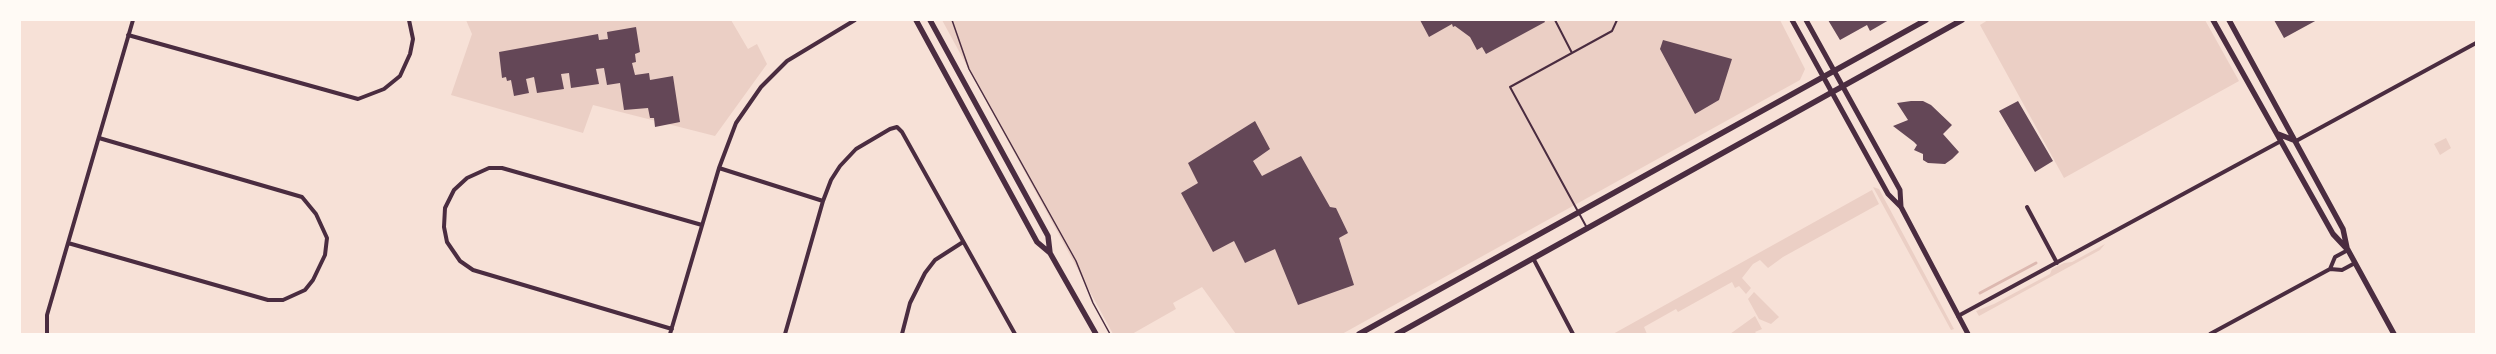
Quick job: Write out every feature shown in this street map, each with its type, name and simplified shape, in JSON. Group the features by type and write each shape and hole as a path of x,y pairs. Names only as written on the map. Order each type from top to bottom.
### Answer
{"main road":[{"path":"916,20 1037,242 1050,253 1096,334"},
{"path":"930,20 1048,236 1050,253"},
{"path":"1359,334 1926,20"},
{"path":"1397,334 1962,20"},
{"path":"2213,20 2333,234 2348,250"},
{"path":"2229,20 2296,141 2342,229 2348,250 2394,334"},
{"path":"2278,134 2296,141"}],"street":[{"path":"46,334 47,315 133,20"},
{"path":"128,35 358,99 384,89 400,76 410,54 413,39 409,20"},
{"path":"702,225 502,168 489,168 467,178 454,190 445,208 444,227 447,242 460,262 473,270 671,332 719,168 736,123 760,88 787,61 856,20"},
{"path":"1792,20 1888,194 1901,207 1968,334"},
{"path":"1806,20 1900,190 1901,207"},
{"path":"2296,141 2476,43"},
{"path":"785,334 823,201 832,180 848,156 865,142 897,127 902,132 1014,334"},
{"path":"68,242 268,300 283,300 305,290 313,280 325,255 327,238 316,214 302,197 99,138"},
{"path":"1958,316 2281,141"},
{"path":"719,168 823,201"},
{"path":"2027,207 2057,263"},
{"path":"902,334 910,303 925,273 935,260 963,242"},
{"path":"2210,334 2330,268 2335,257 2348,250"},
{"path":"1533,258 1574,334"},
{"path":"2330,268 2342,270 2355,263"}],"lane":[{"path":"1554,20 1572,53"},
{"path":"1587,228 1510,86 1612,31 1617,20"}],"path":[{"path":"952,20 970,69 1076,260 1093,303 1110,334"}],"shaded area":[{"path":"466,20 731,20 748,49 757,44 767,64 715,136 593,105 583,133 451,95 472,34"},
{"path":"942,20 1780,20 1805,69 1800,80 1342,334 1236,334 1202,287 1173,303 1176,309 1132,334 1113,334"},
{"path":"1988,20 2205,20 2239,81 2064,178 1980,25"},
{"path":"2446,138 2451,148 2440,155 2434,144"},
{"path":"1873,187 1879,189 1954,329 1951,330"},
{"path":"1872,190 1879,204 1783,257 1768,268 1760,260 1753,264 1742,278 1751,288 1746,294 1739,286 1735,288 1732,282 1678,312 1676,309 1644,327 1647,334 1613,334"},
{"path":"2105,244 2100,250 1979,316 1976,311 1994,304 2050,274 2052,269 2064,263 2072,262"},
{"path":"1754,292 1779,317 1771,324 1759,319 1748,299"},
{"path":"1755,316 1762,329 1755,332 1757,334 1730,334"}],"building":[{"path":"1420,20 1544,20 1545,22 1486,54 1482,47 1477,50 1470,37 1455,26 1453,27 1452,24 1429,37"},
{"path":"1828,20 1889,20 1870,31 1867,25 1840,40"},
{"path":"2274,20 2317,20 2284,38"},
{"path":"636,27 640,52 635,54 636,62 632,63 635,75 649,73 650,80 673,76 680,122 655,127 654,118 650,118 648,108 624,110 620,83 607,85 604,68 596,69 599,84 571,88 569,73 561,74 564,89 537,93 534,77 526,79 529,93 514,96 511,80 507,81 506,77 502,78 499,52 598,34 599,40 608,39 607,32"},
{"path":"1663,40 1732,59 1719,100 1695,114 1660,49"},
{"path":"1923,101 1931,105 1952,125 1943,134 1959,152 1945,164 1928,163 1923,160 1923,154 1914,150 1917,145 1893,126 1908,120 1897,103"},
{"path":"2018,101 2053,161 2035,172 1999,111"},
{"path":"1255,121 1270,149 1253,161 1262,176 1301,156 1330,207 1336,208 1348,233 1339,238 1354,285 1298,305 1275,249 1245,263 1234,241 1213,252 1181,193 1198,183 1188,163"}],"waterway":[{"path":"1980,293 2036,263"}]}
